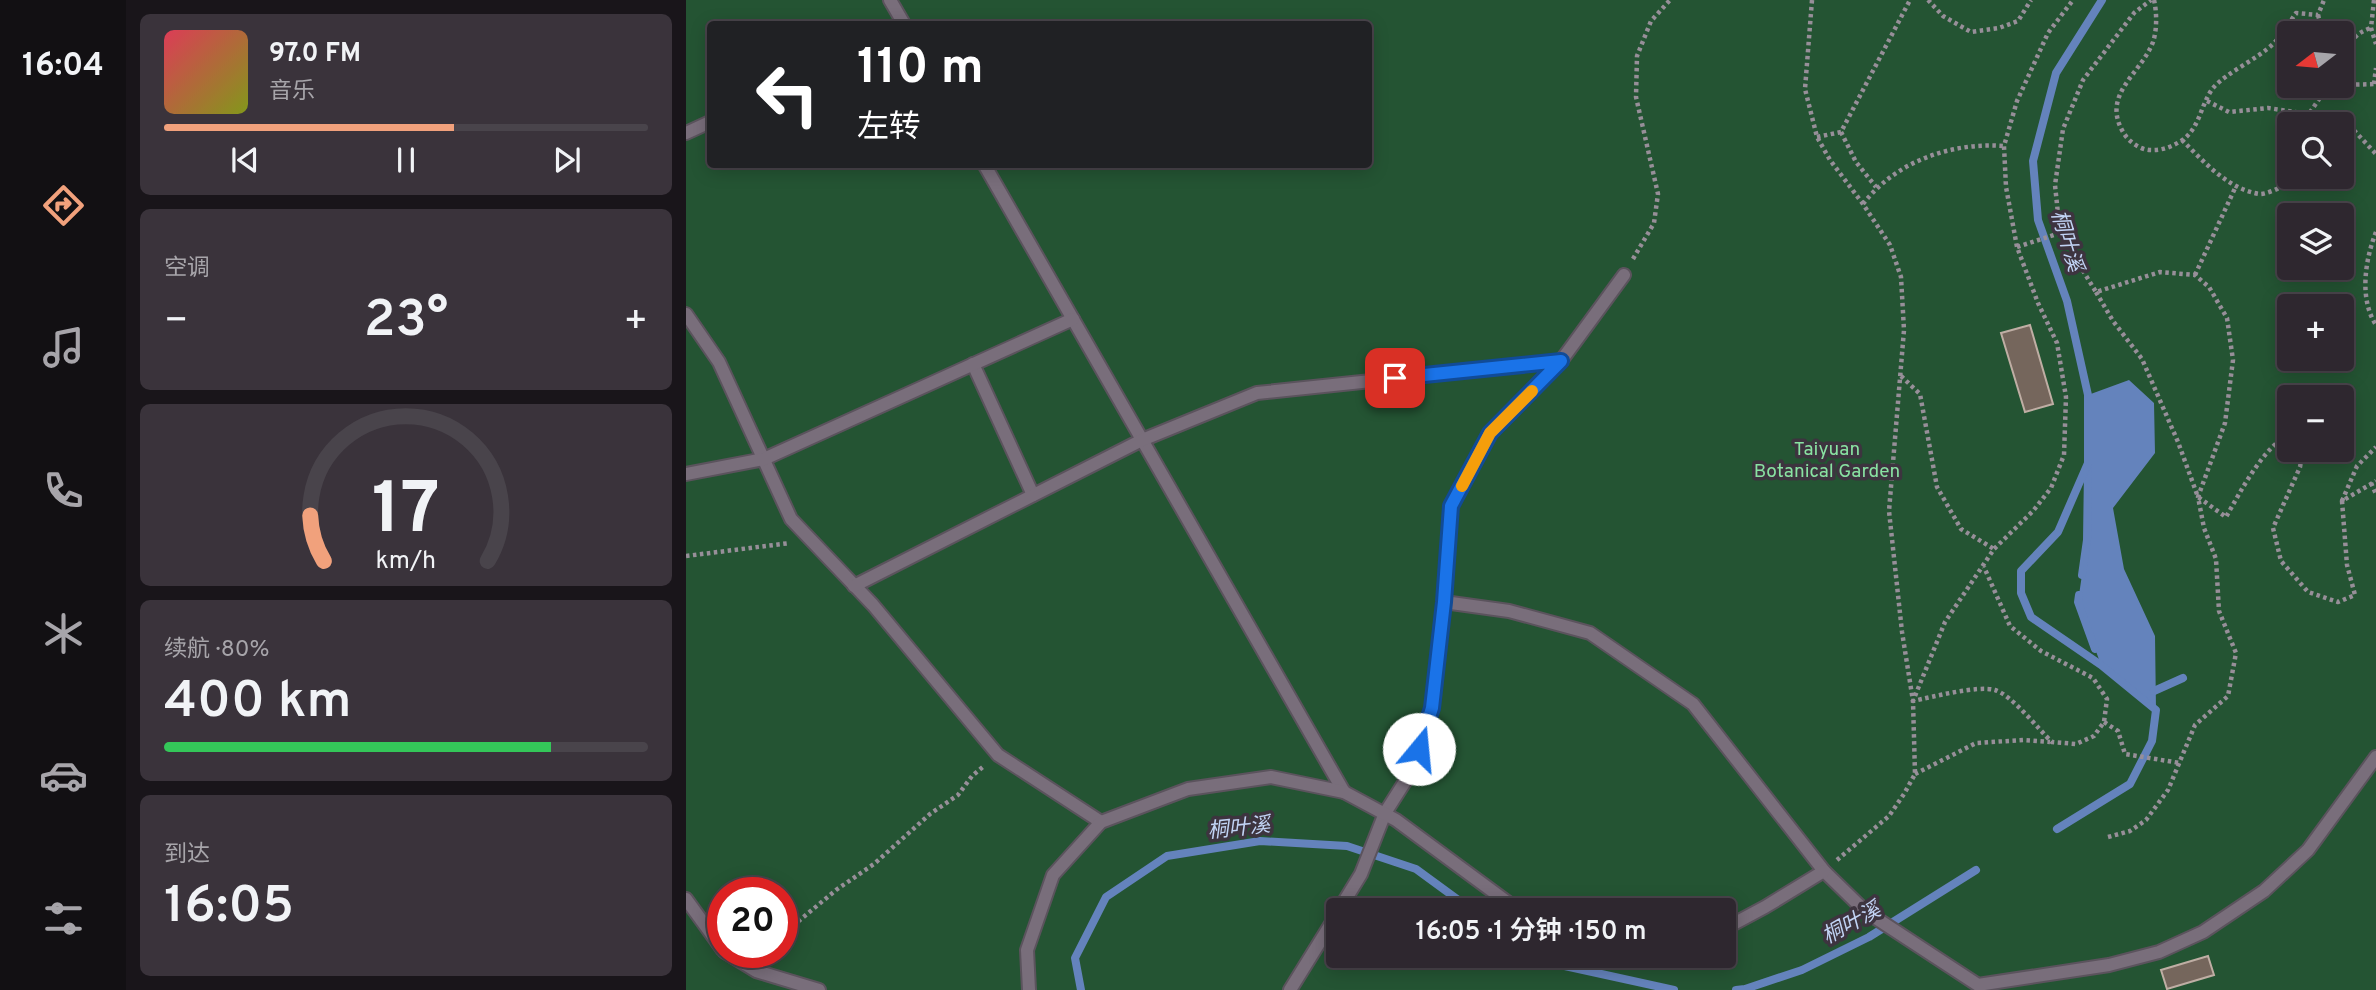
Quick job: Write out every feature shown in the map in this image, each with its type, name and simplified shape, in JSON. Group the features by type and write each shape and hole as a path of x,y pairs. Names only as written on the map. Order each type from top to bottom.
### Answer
{"lane":[{"path":"890,0 902,21"},
{"path":"686,133 707,123"},
{"path":"986,168 1344,792"},
{"path":"1346,898 1361,874 1385,813 1413,769 1432,708 1451,506 1490,433 1561,361 1624,275"},
{"path":"686,314 719,362 791,519 854,586 998,755 1101,822"},
{"path":"686,474 764,459 1073,319"},
{"path":"854,586 1142,440 1257,393 1561,361"},
{"path":"973,364 1033,495"},
{"path":"1444,602 1509,611 1590,633 1693,704 1824,871 1865,911 1978,988 2109,965 2158,952 2203,932 2264,891 2308,850 2376,757"},
{"path":"1029,990 1027,950 1053,875 1101,822 1188,789 1270,776 1344,792 1396,820 1502,898"},
{"path":"1736,923 1824,871"},
{"path":"686,900 707,928"},
{"path":"1290,990 1326,931"},
{"path":"751,968 819,990"}],"path":[{"path":"1624,275 1654,223 1658,194 1636,97 1637,56 1651,21 1670,0"},
{"path":"1812,0 1805,89 1817,137 1830,160 1890,245 1901,277 1904,330 1889,511 1902,632 1913,701 1915,774"},
{"path":"1841,132 1910,0"},
{"path":"1928,0 1943,16 1971,32 1999,28 2018,21 2031,0"},
{"path":"1913,701 1945,622 1994,549 2033,511 2050,488 2064,455 2066,397 2057,343 2017,247 2006,187 2004,146 2017,101 2048,33 2073,0"},
{"path":"2108,837 2130,831 2146,820 2168,790 2195,725 2228,696 2236,653 2220,611 2216,559 2178,442 2142,359 2113,321 2060,233 2056,185 2063,129 2083,79 2134,13 2152,0 2157,10 2154,40 2146,57 2127,80 2116,105 2116,121 2126,138 2141,148 2150,150 2173,147 2191,133 2214,88 2274,43 2296,13 2318,15"},
{"path":"2320,21 2318,15 2324,0"},
{"path":"2374,0 2371,28 2376,44"},
{"path":"2354,37 2371,28"},
{"path":"2354,85 2375,84 2376,68"},
{"path":"2207,101 2229,112 2268,108 2295,112"},
{"path":"2354,130 2376,154"},
{"path":"1817,137 1841,132"},
{"path":"1841,132 1856,162 1876,187"},
{"path":"2182,140 2206,164 2236,186 2262,194 2277,188"},
{"path":"1863,204 1876,187 1912,163 1951,149 1981,144 2004,146"},
{"path":"2195,275 2236,186"},
{"path":"2376,232 2369,249 2365,281 2369,315 2376,325"},
{"path":"2017,247 2060,233"},
{"path":"2096,292 2160,272 2195,275 2209,288 2227,318 2233,360 2225,423 2198,497"},
{"path":"1900,376 1920,394 1937,487 1961,529 1994,549"},
{"path":"2198,497 2226,517 2251,474 2277,443"},
{"path":"2301,462 2273,528 2281,561 2308,592 2338,602 2355,595 2347,565 2342,501 2357,466 2376,447"},
{"path":"2342,501 2373,482 2376,494"},
{"path":"686,556 812,541"},
{"path":"1824,871 1889,816 1915,774 1976,743 2024,740 2076,744 2094,736 2104,722 2107,699 2094,678 2040,651 2010,626 1984,566"},
{"path":"1913,701 1964,691 1995,690 2019,708 2052,742"},
{"path":"2104,722 2118,731 2125,754 2180,763"},
{"path":"798,922 836,890 874,864 930,814 958,795 972,776 998,755"}],"green space":[{"name":"Taiyuan Botanical Garden","path":"686,0 2376,0 2376,990 686,990"}],"water":[{"path":"2129,380 2154,403 2155,453 2113,508 2124,569 2155,636 2156,710 2101,665 2078,602 2087,540 2088,395"}],"building":[{"path":"2030,325 2053,404 2025,412 2001,333"},
{"path":"2208,956 2214,975 2167,989 2161,970"}],"waterway":[{"name":"桐叶溪","path":"2057,829 2130,784 2152,741 2156,710 2101,665 2031,617 2021,593 2021,571 2058,532 2088,463 2088,395 2067,301 2038,220 2033,161 2056,73 2102,0"},
{"name":"桐叶溪","path":"2082,575 2087,540 2088,470"},
{"name":"桐叶溪","path":"2079,595 2078,602 2095,649"},
{"name":"桐叶溪","path":"2154,691 2183,678"},
{"name":"桐叶溪","path":"1081,990 1075,958 1106,897 1167,856 1260,841 1347,846 1416,869 1456,898"},
{"name":"桐叶溪","path":"1736,990 1802,970 1869,937 1976,870"},
{"name":"桐叶溪","path":"1574,968 1674,990"}],"slow traffic":[{"path":"1462,486 1490,433 1532,391"}],"route":[{"path":"1395,378 1561,361 1490,433 1451,506 1432,708 1419,749"}]}
